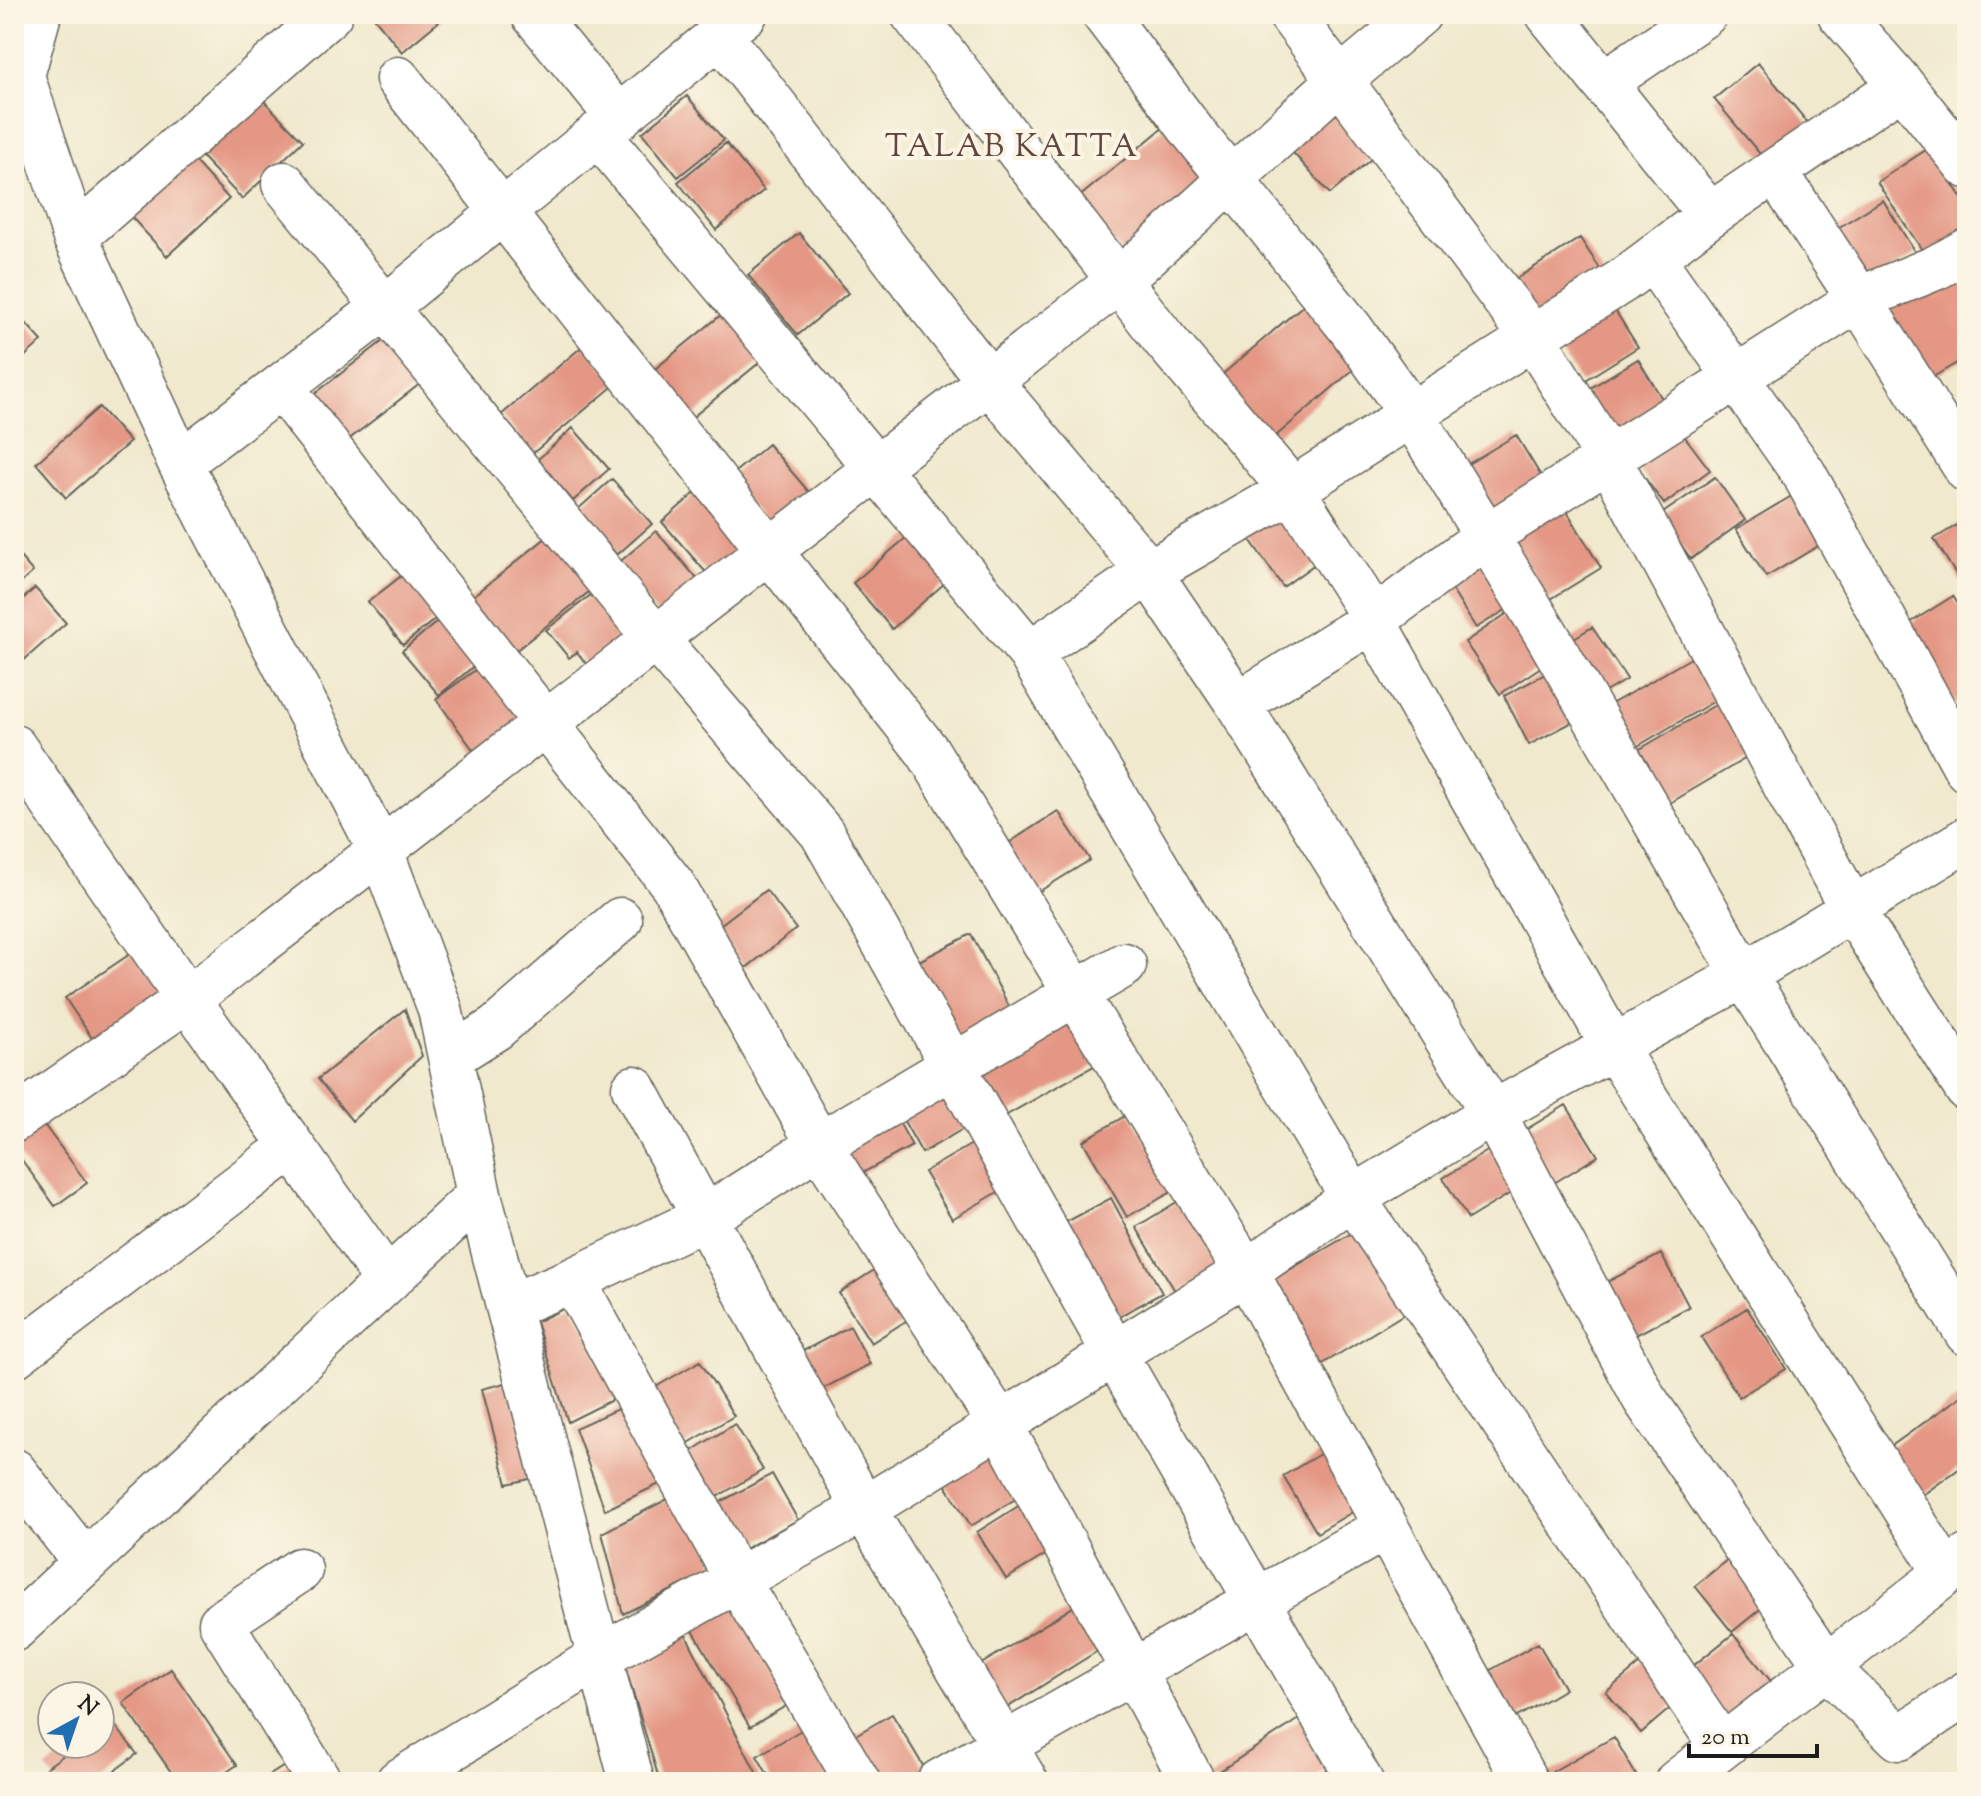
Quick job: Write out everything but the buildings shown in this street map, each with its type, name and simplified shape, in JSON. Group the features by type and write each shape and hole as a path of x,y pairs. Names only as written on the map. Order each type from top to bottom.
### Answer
{"street":[{"path":"39,14 18,79 75,237 180,463 381,851 440,1009 479,1195 632,1782"},
{"path":"75,237 330,14"},
{"path":"533,14 609,127 878,468 1030,653 1353,1198 1722,1747"},
{"path":"913,14 1164,339 1292,490 1375,619 1381,635 1613,1046 1956,1565 1677,1782"},
{"path":"1104,14 1229,179 1351,329 1411,413 1487,536 1744,975 1967,1333"},
{"path":"1290,14 1533,338 1609,459 1852,909 1967,1089"},
{"path":"14,1120 188,999 1119,281 1340,80 1419,14"},
{"path":"1548,14 1710,215"},
{"path":"1604,83 1705,14"},
{"path":"1840,14 1967,166"},
{"path":"180,463 502,213 732,24 989,381 1149,572 1238,704 1493,1113 1644,1398 1827,1668 1899,1738 1967,1693"},
{"path":"398,79 928,752 1246,1272 1526,1782"},
{"path":"1030,653 1149,572 1292,490 1533,338 1653,259 1710,215 1902,85"},
{"path":"1775,171 1967,470"},
{"path":"284,184 656,639 822,833 1115,1354 1361,1782"},
{"path":"1238,704 1375,619 1487,536 1859,299 1935,268 1967,251"},
{"path":"1653,259 1804,474 1967,770"},
{"path":"281,387 673,885 819,1145 1000,1424 1193,1782"},
{"path":"14,747 387,1280"},
{"path":"398,1782 598,1658 864,1509 1246,1272 1353,1198 1493,1113 1744,975 1967,839"},
{"path":"450,1057 496,1028 620,920"},
{"path":"508,1307 704,1218 819,1145 1124,965"},
{"path":"634,1088 864,1509 1026,1782"},
{"path":"14,1356 292,1146"},
{"path":"14,1629 479,1195"},
{"path":"573,1280 737,1580 858,1782"},
{"path":"14,1471 85,1562"},
{"path":"939,1782 1386,1527"},
{"path":"300,1570 221,1623 320,1782"}],"district":[{"name":"TALAB KATTA","path":"1012,145"}]}
